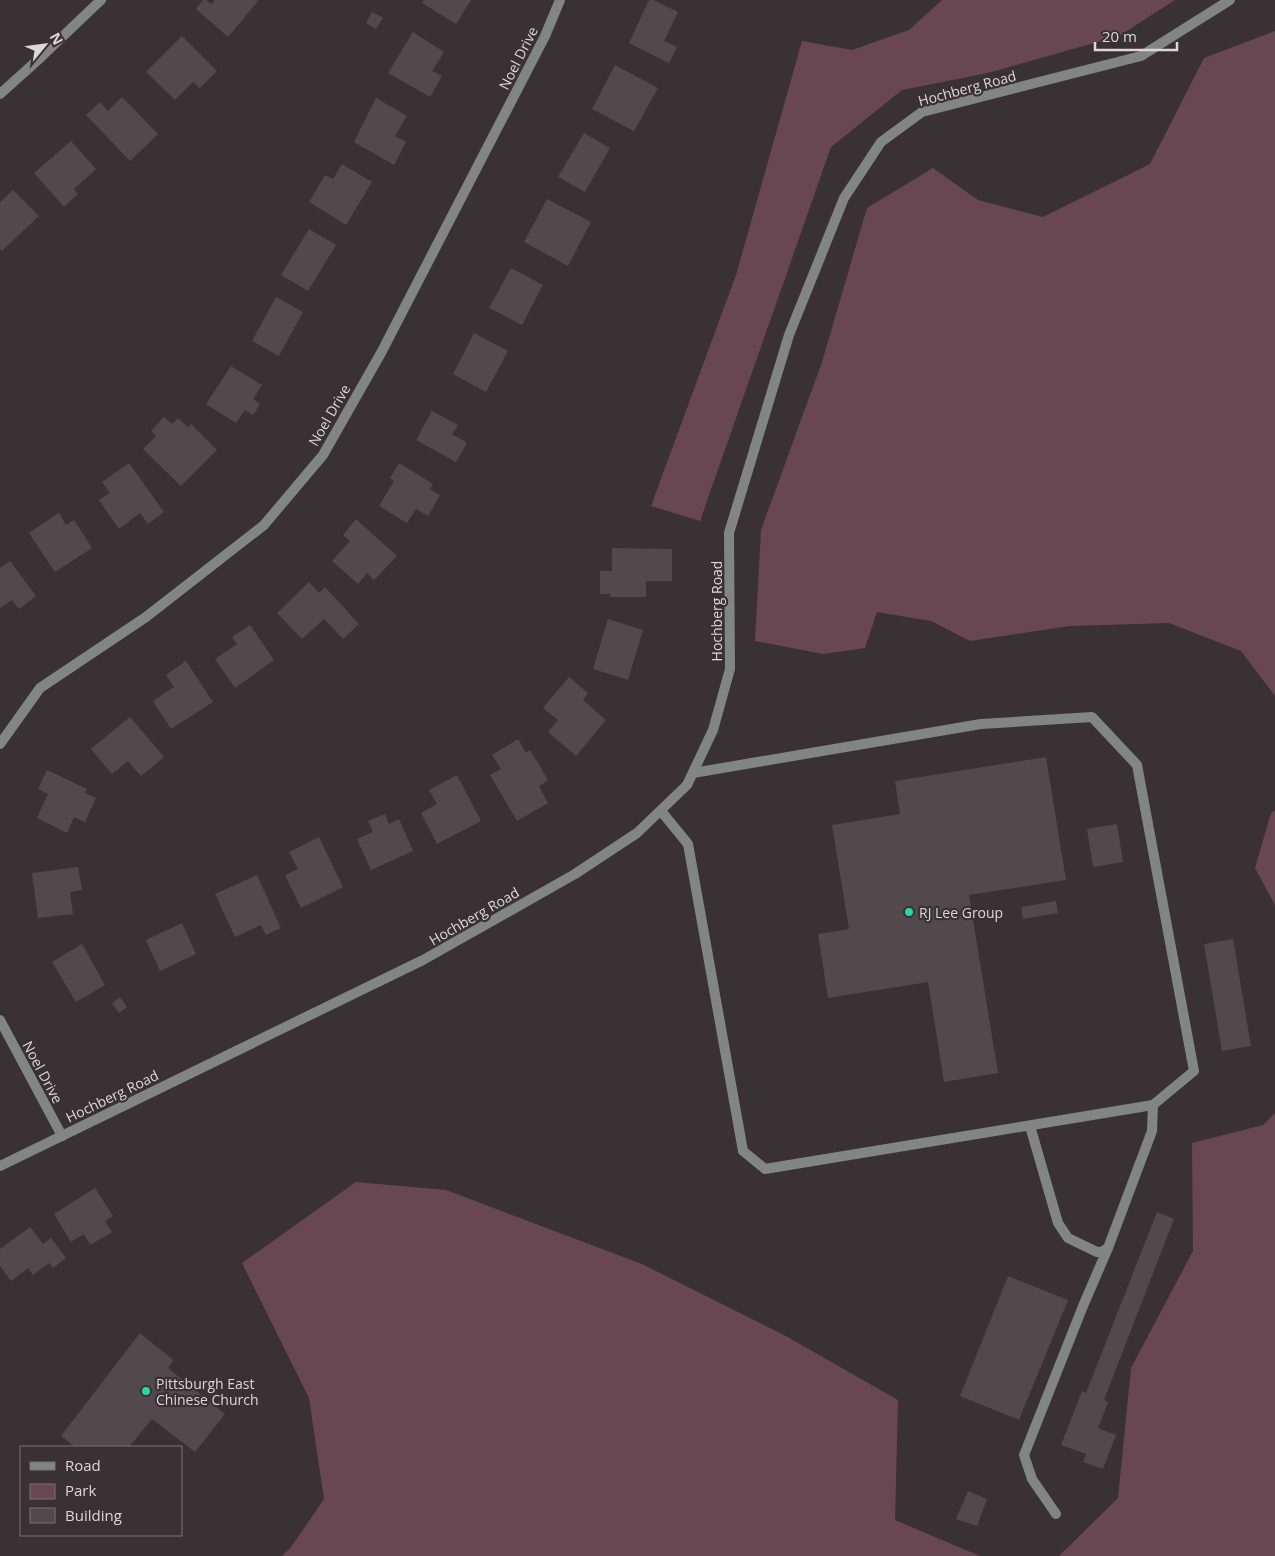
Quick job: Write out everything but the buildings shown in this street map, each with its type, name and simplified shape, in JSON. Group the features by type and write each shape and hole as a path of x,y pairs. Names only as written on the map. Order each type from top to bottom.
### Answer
{"street":[{"path":"0,94 101,0"},
{"name":"Noel Drive","path":"0,744 40,688 146,617 264,525 323,455 381,353 545,36 560,0"},
{"name":"Hochberg Road","path":"0,1166 423,960 575,874 637,833 661,811 687,785 693,773 713,730 730,669 729,533 789,335 844,198 880,142 922,112 1141,56 1230,0"},
{"path":"661,811 688,844 743,1151 765,1169 1153,1105 1194,1071 1136,765 1092,717 981,724 693,773"},
{"name":"Noel Drive","path":"0,1020 62,1136"},
{"path":"1056,1514 1032,1479 1024,1455 1108,1248 1152,1131 1153,1105"},
{"path":"1030,1126 1058,1223 1068,1238 1097,1252 1108,1248"}],"green space":[{"path":"942,0 1175,0 1119,36 988,73 902,90 831,147 700,521 651,506 736,275 802,41 852,50 909,30"},
{"path":"1275,31 1275,696 1241,651 1169,623 1070,626 970,641 931,621 877,612 865,648 823,654 755,641 761,530 822,362 867,208 933,168 978,200 1043,217 1150,164 1204,58"},
{"path":"1275,810 1275,905 1255,868 1271,813"},
{"path":"1275,1113 1275,1556 1059,1556 1118,1498 1131,1368 1193,1251 1192,1143 1263,1125"},
{"path":"356,1182 446,1190 642,1264 784,1335 898,1400 895,1520 980,1556 282,1556 291,1547 324,1499 309,1398 242,1263"}],"place":[{"name":"RJ Lee Group","path":"909,912"},
{"name":"Pittsburgh East Chinese Church","path":"146,1391"}]}
